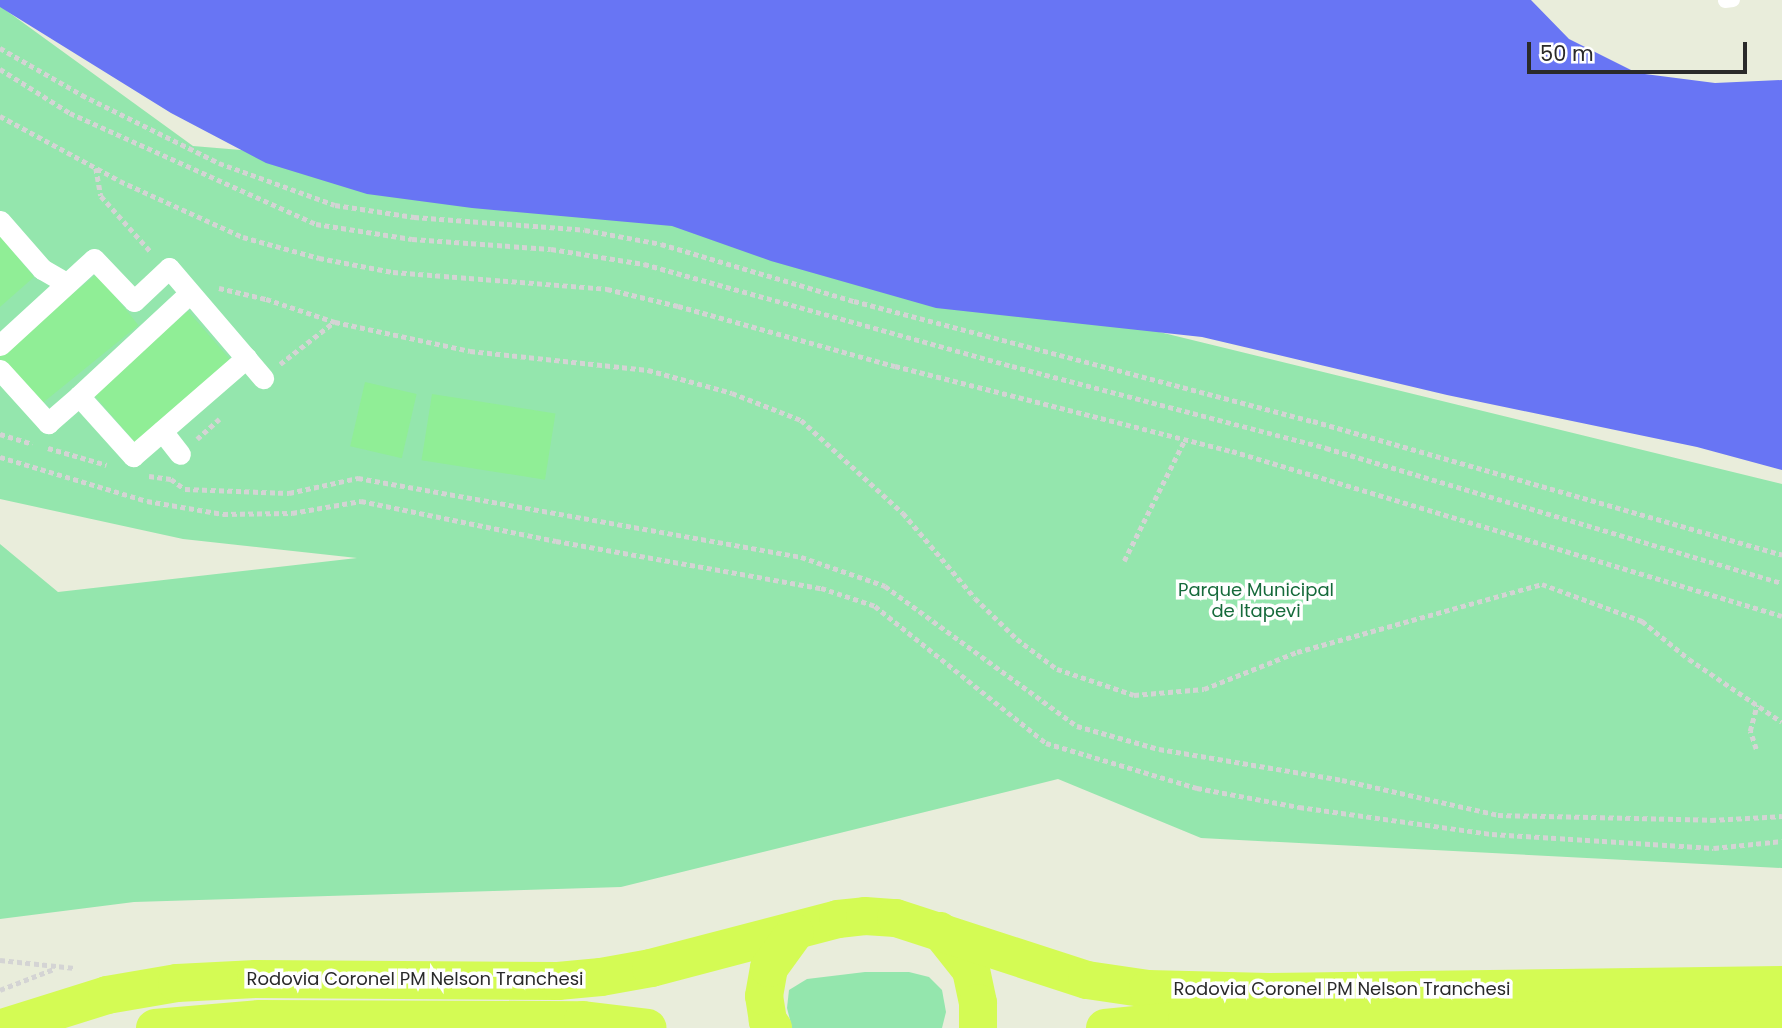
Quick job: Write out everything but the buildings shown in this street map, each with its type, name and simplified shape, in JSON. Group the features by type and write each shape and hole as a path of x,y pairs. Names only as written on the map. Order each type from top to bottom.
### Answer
{"highway":[{"name":"Rodovia Coronel PM Nelson Tranchesi","path":"2,1028 107,995 177,983 256,979 558,981 651,968 838,919 865,916 896,918 1087,980 1199,992 1782,985"},
{"path":"940,931 971,970 978,1003 978,1028"},
{"path":"773,1028 768,1021 764,996 769,968 795,932"},
{"path":"155,1028 259,1019 583,1020 648,1028"},
{"name":"Rodovia Coronel PM Nelson Tranchesi","path":"1105,1028 1187,1020 1782,1021"}],"street":[{"path":"0,221 42,269 66,283"},
{"path":"0,345 94,259 134,301 169,268 263,378"},
{"path":"0,370 48,423 190,293"},
{"path":"79,396 133,456 246,358"},
{"path":"162,431 180,454"}],"lane":[{"path":"1725,1 1733,0"}],"path":[{"path":"0,48 82,95 219,163 335,205 426,218 585,230 661,244 854,301 1313,421 1782,555"},
{"path":"0,69 70,113 316,224 412,239 551,249 644,264 1012,366 1326,448 1782,583"},
{"path":"0,116 96,168 243,237 319,258 393,272 607,289 1185,439 1782,616"},
{"path":"96,168 101,196 169,268"},
{"path":"217,288 266,299 335,322 470,351 648,370 732,393 801,420 903,513 975,598 1017,639 1057,669 1135,695 1205,689 1297,652 1542,584 1642,621 1689,659 1782,722"},
{"path":"0,434 114,467"},
{"path":"1124,561 1185,439"},
{"path":"0,457 147,501 223,514 292,513 361,501 556,541 821,588 875,606 1046,743 1197,788 1299,807 1505,835 1714,848 1782,841"},
{"path":"138,473 171,480 185,489 289,493 358,478 801,557 885,586 1077,726 1159,749 1342,780 1498,815 1711,820 1782,816"},
{"path":"1755,749 1750,731 1757,705"},
{"path":"0,960 55,968 0,990"}],"green space":[{"name":"Parque Municipal de Itapevi","path":"0,6 193,146 500,171 1782,484 1782,868 1201,838 1058,779 621,887 134,902 0,919 0,544 58,592 357,558 183,539 0,499"},
{"path":"0,236 34,277 0,307"},
{"path":"97,274 139,325 38,406 0,359 0,353"},
{"path":"188,311 230,359 135,442 93,394"},
{"path":"365,382 417,394 402,458 350,446"},
{"path":"432,394 555,414 545,480 422,460"},
{"path":"865,972 909,972 929,977 942,990 946,1012 942,1028 792,1028 787,1008 789,990 807,979"}],"shaded area":[{"path":"0,0 1531,0 1569,39 1637,73 1715,83 1782,80 1782,470 1697,447 1447,395 1202,337 936,308 771,261 672,226 472,208 367,194 266,163 171,113 0,7"}]}
